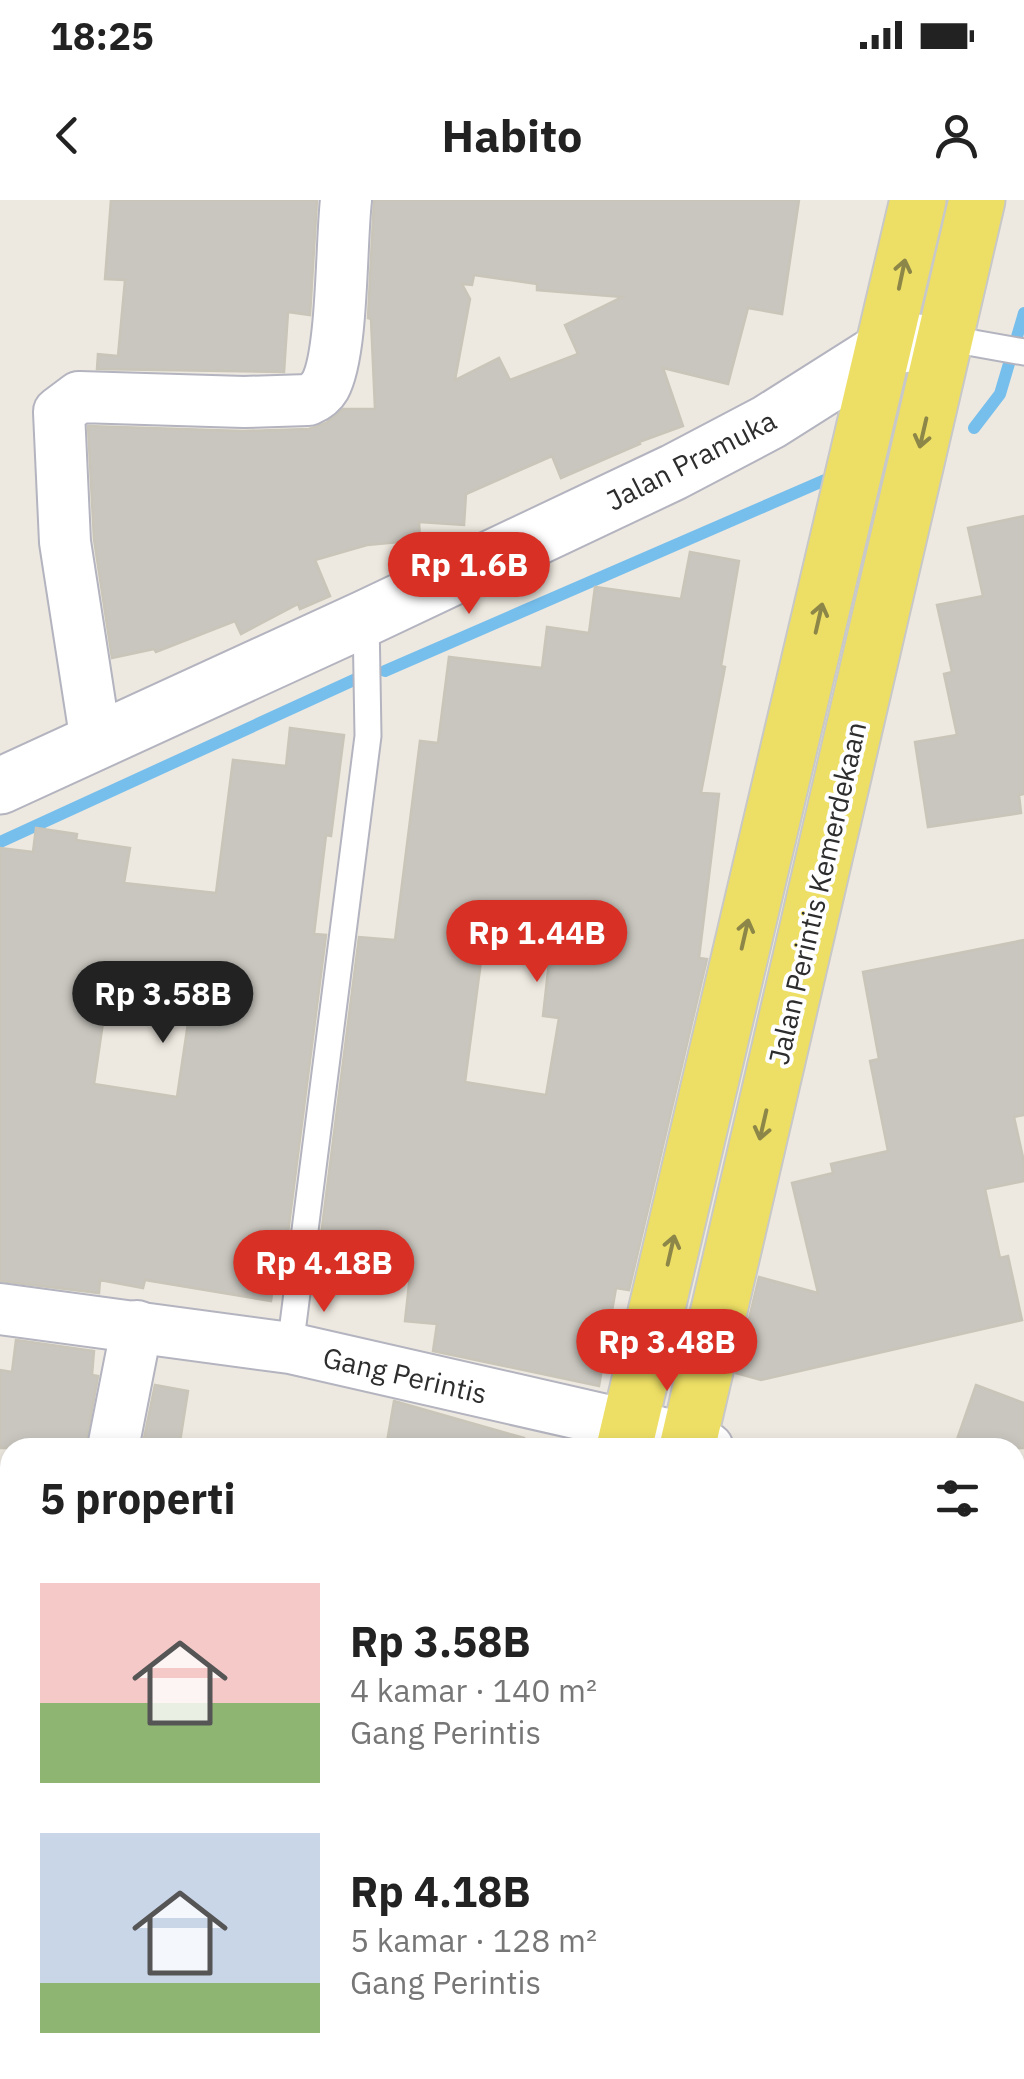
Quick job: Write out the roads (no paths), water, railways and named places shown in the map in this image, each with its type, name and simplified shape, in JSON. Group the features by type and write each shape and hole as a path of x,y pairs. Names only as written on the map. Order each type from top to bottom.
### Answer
{"main road":[{"path":"627,1437 918,200"},
{"name":"Jalan Perintis Kemerdekaan","path":"697,1438 970,342 977,200"},
{"name":"Jalan Pramuka","path":"0,786 674,472 762,426 886,348 970,342"}],"street":[{"path":"96,742 64,542 59,412 79,397 244,402 308,400 316,396 324,388 334,360 346,200"},
{"name":"Gang Perintis","path":"0,1310 290,1348 627,1437"},
{"path":"114,1438 137,1326"}],"lane":[{"path":"970,342 1024,352"},
{"path":"290,1348 368,736 366,618"}],"waterway":[{"path":"974,428 1000,394 1024,313"},
{"path":"385,671 825,480"},
{"path":"0,842 356,679"}]}
